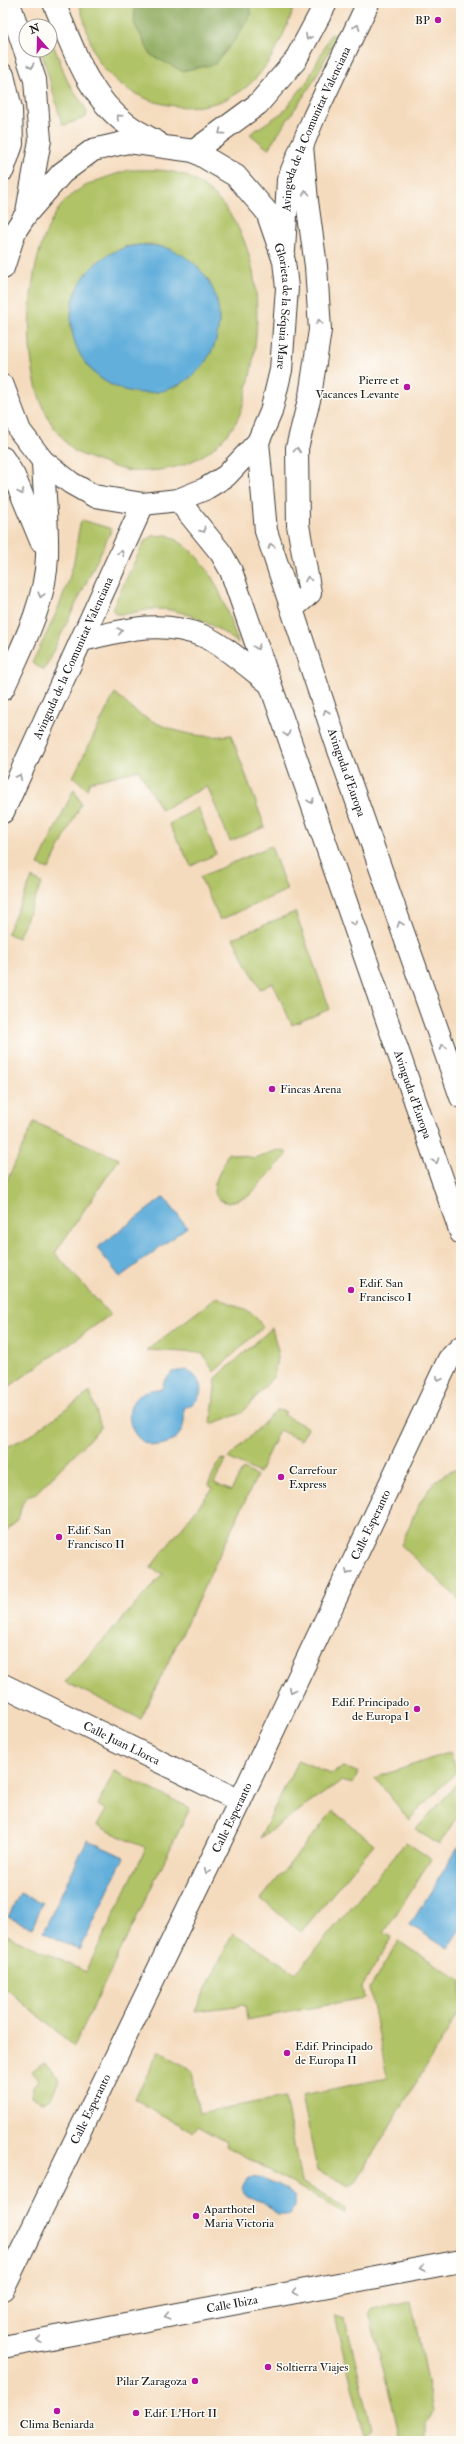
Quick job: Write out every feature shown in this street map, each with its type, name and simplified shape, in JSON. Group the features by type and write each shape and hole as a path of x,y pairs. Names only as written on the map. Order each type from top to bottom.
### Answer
{"main road":[{"path":"8,3 35,80 40,140 27,213"},
{"path":"54,3 83,69 102,99 128,126 164,146"},
{"path":"194,151 258,104 295,61 326,3"},
{"name":"Avinguda de la Comunitat Valenciana","path":"284,261 288,180 302,146 368,3"},
{"path":"3,75 11,108 12,144 3,170"},
{"name":"Glorieta de la Séquia Mare","path":"3,268 15,232 27,213 62,173 93,150 128,142 194,151 236,176 267,212 284,261 287,288 281,370 271,412 258,442 226,476 205,489 178,500 143,504 94,496 71,483 43,461 20,431 3,386"},
{"path":"292,609 310,593 298,525 297,448 310,396 320,330 316,266 307,201 302,146"},
{"name":"Avinguda d'Europa","path":"258,442 266,531 461,1097"},
{"path":"3,458 14,476 47,557"},
{"path":"3,689 30,629 42,594 47,557 43,461"},
{"name":"Avinguda d'Europa","path":"178,500 218,548 231,571 461,1234"},
{"name":"Avinguda de la Comunitat Valenciana","path":"3,812 143,504"},
{"path":"82,640 153,625 179,629 204,636 270,684"},
{"name":"Calle Esperanto","path":"3,2289 240,1801 449,1359 461,1348"},
{"name":"Calle Juan Llorca","path":"3,1685 240,1801"},
{"name":"Calle Ibiza","path":"3,2347 461,2261"}],"green space":[{"path":"135,3 247,3 252,13 237,37 215,64 182,71 151,55 134,23"},
{"path":"281,3 293,10 276,50 261,72 244,89 224,100 201,106 178,106 156,102 134,93 115,80 96,57 79,4"},
{"path":"331,34 337,36 313,82 268,149 250,134 283,112 308,80"},
{"path":"58,57 68,82 87,111 86,117 65,125 62,124 43,58"},
{"path":"129,170 161,170 185,175 215,196 232,218 245,243 253,270 256,298 257,328 254,356 244,401 235,424 224,438 204,455 181,465 156,470 132,471 122,469 107,465 73,450 57,431 44,409 35,381 30,348 30,314 33,280 41,247 52,220 73,193 96,181","holes":["148,244 171,249 208,279 217,301 219,325 158,392 124,389 111,384 99,378 90,368 75,342 70,324 124,247"]},
{"path":"82,520 112,529 44,670 32,663 65,591 73,565 79,528"},
{"path":"168,535 196,556 206,568 221,595 238,643 211,625 180,612 153,609 127,614 116,614 112,609 144,542 153,536"},
{"path":"115,693 138,713 151,721 173,730 196,735 231,735 265,827 230,841 207,786 161,810 139,770 90,782 87,789 83,786 73,777"},
{"path":"74,789 81,804 49,869 38,865"},
{"path":"198,808 216,854 191,866 169,824"},
{"path":"271,846 287,890 220,920 200,877"},
{"path":"32,878 42,883 18,938 7,933"},
{"path":"295,912 330,1009 292,1025 273,983 260,989 233,938"},
{"path":"34,1122 119,1159 55,1253 110,1315 3,1391 3,1189"},
{"path":"278,1150 286,1152 286,1156 249,1196 228,1203 220,1200 214,1193 215,1183 228,1153 254,1158"},
{"path":"217,1297 253,1314 263,1327 214,1372 202,1353 147,1350"},
{"path":"272,1328 278,1351 274,1376 242,1413 211,1424 216,1378"},
{"path":"90,1392 101,1427 36,1493 25,1499 18,1519 3,1535 3,1449 29,1436"},
{"path":"277,1410 286,1412 284,1415 308,1428 301,1440 279,1430 259,1473 228,1458"},
{"path":"221,1459 226,1461 214,1483 231,1491 243,1469 257,1476 141,1719 65,1682 163,1574 150,1568 213,1488 208,1485"},
{"path":"461,1468 461,1601 401,1545 423,1498 430,1488 438,1479 449,1472"},
{"path":"450,1752 457,1771 409,1820 375,1778"},
{"path":"298,1760 331,1774 343,1767 358,1772 353,1784 341,1781 260,1838"},
{"path":"114,1771 190,1808 74,2046 3,1986 3,1933 86,1972 146,1848 97,1826 106,1810 98,1805"},
{"path":"461,1780 461,1810 439,1845 416,1829"},
{"path":"333,1811 374,1844 301,1932 261,1899"},
{"path":"406,1842 431,1859 384,1933 392,1937 362,1987 364,1998 247,2020 245,2005 195,2011 233,1933 296,1973"},
{"path":"398,1941 461,1980 461,2009 355,2183 349,2186 317,2170 302,2095 387,2078 370,1988"},
{"path":"159,2051 192,2070 199,2113 285,2097 301,2182 347,2208 345,2213 226,2146 227,2142 198,2126 193,2133 135,2099"},
{"path":"44,2062 59,2077 59,2080 50,2100 43,2102 32,2097 32,2088 38,2080 32,2071"},
{"path":"411,2301 433,2412 426,2424 426,2441 401,2441 369,2312 372,2308"},
{"path":"335,2315 345,2318 372,2429 364,2435"}],"water":[{"path":"145,245 166,248 180,254 192,262 202,272 210,284 216,298 219,319 216,340 210,354 202,366 192,376 180,384 166,390 145,393 124,390 110,384 98,376 88,366 80,354 74,340 71,319 74,298 80,284 88,272 98,262 110,254 124,248"},
{"path":"164,1197 187,1227 120,1277 97,1248"},
{"path":"186,1370 193,1374 197,1379 201,1390 200,1395 196,1400 184,1408 184,1422 179,1435 172,1441 157,1445 144,1442 135,1434 130,1423 130,1411 135,1400 145,1392 162,1389 164,1382 172,1372"},
{"path":"87,1840 124,1857 80,1950 43,1932"},
{"path":"459,1846 461,1929 448,1949 410,1925"},
{"path":"20,1893 43,1903 32,1928 8,1917"},
{"path":"259,2177 278,2185 293,2194 295,2197 295,2207 288,2215 278,2215 263,2202 246,2195 243,2189 249,2178"}],"place":[{"name":"BP","path":"438,20"},
{"name":"Pierre et Vacances Levante","path":"407,387"},
{"name":"Fincas Arena","path":"272,1089"},
{"name":"Edif. San Francisco I","path":"351,1290"},
{"name":"Carrefour Express","path":"281,1477"},
{"name":"Edif. San Francisco II","path":"59,1537"},
{"name":"Edif. Principado de Europa I","path":"417,1709"},
{"name":"Edif. Principado de Europa II","path":"287,2053"},
{"name":"Aparthotel Maria Victoria","path":"196,2216"},
{"name":"Soltierra Viajes","path":"268,2367"},
{"name":"Pilar Zaragoza","path":"195,2381"},
{"name":"Clima Beniarda","path":"57,2411"},
{"name":"Edif. L'Hort II","path":"136,2413"}]}
